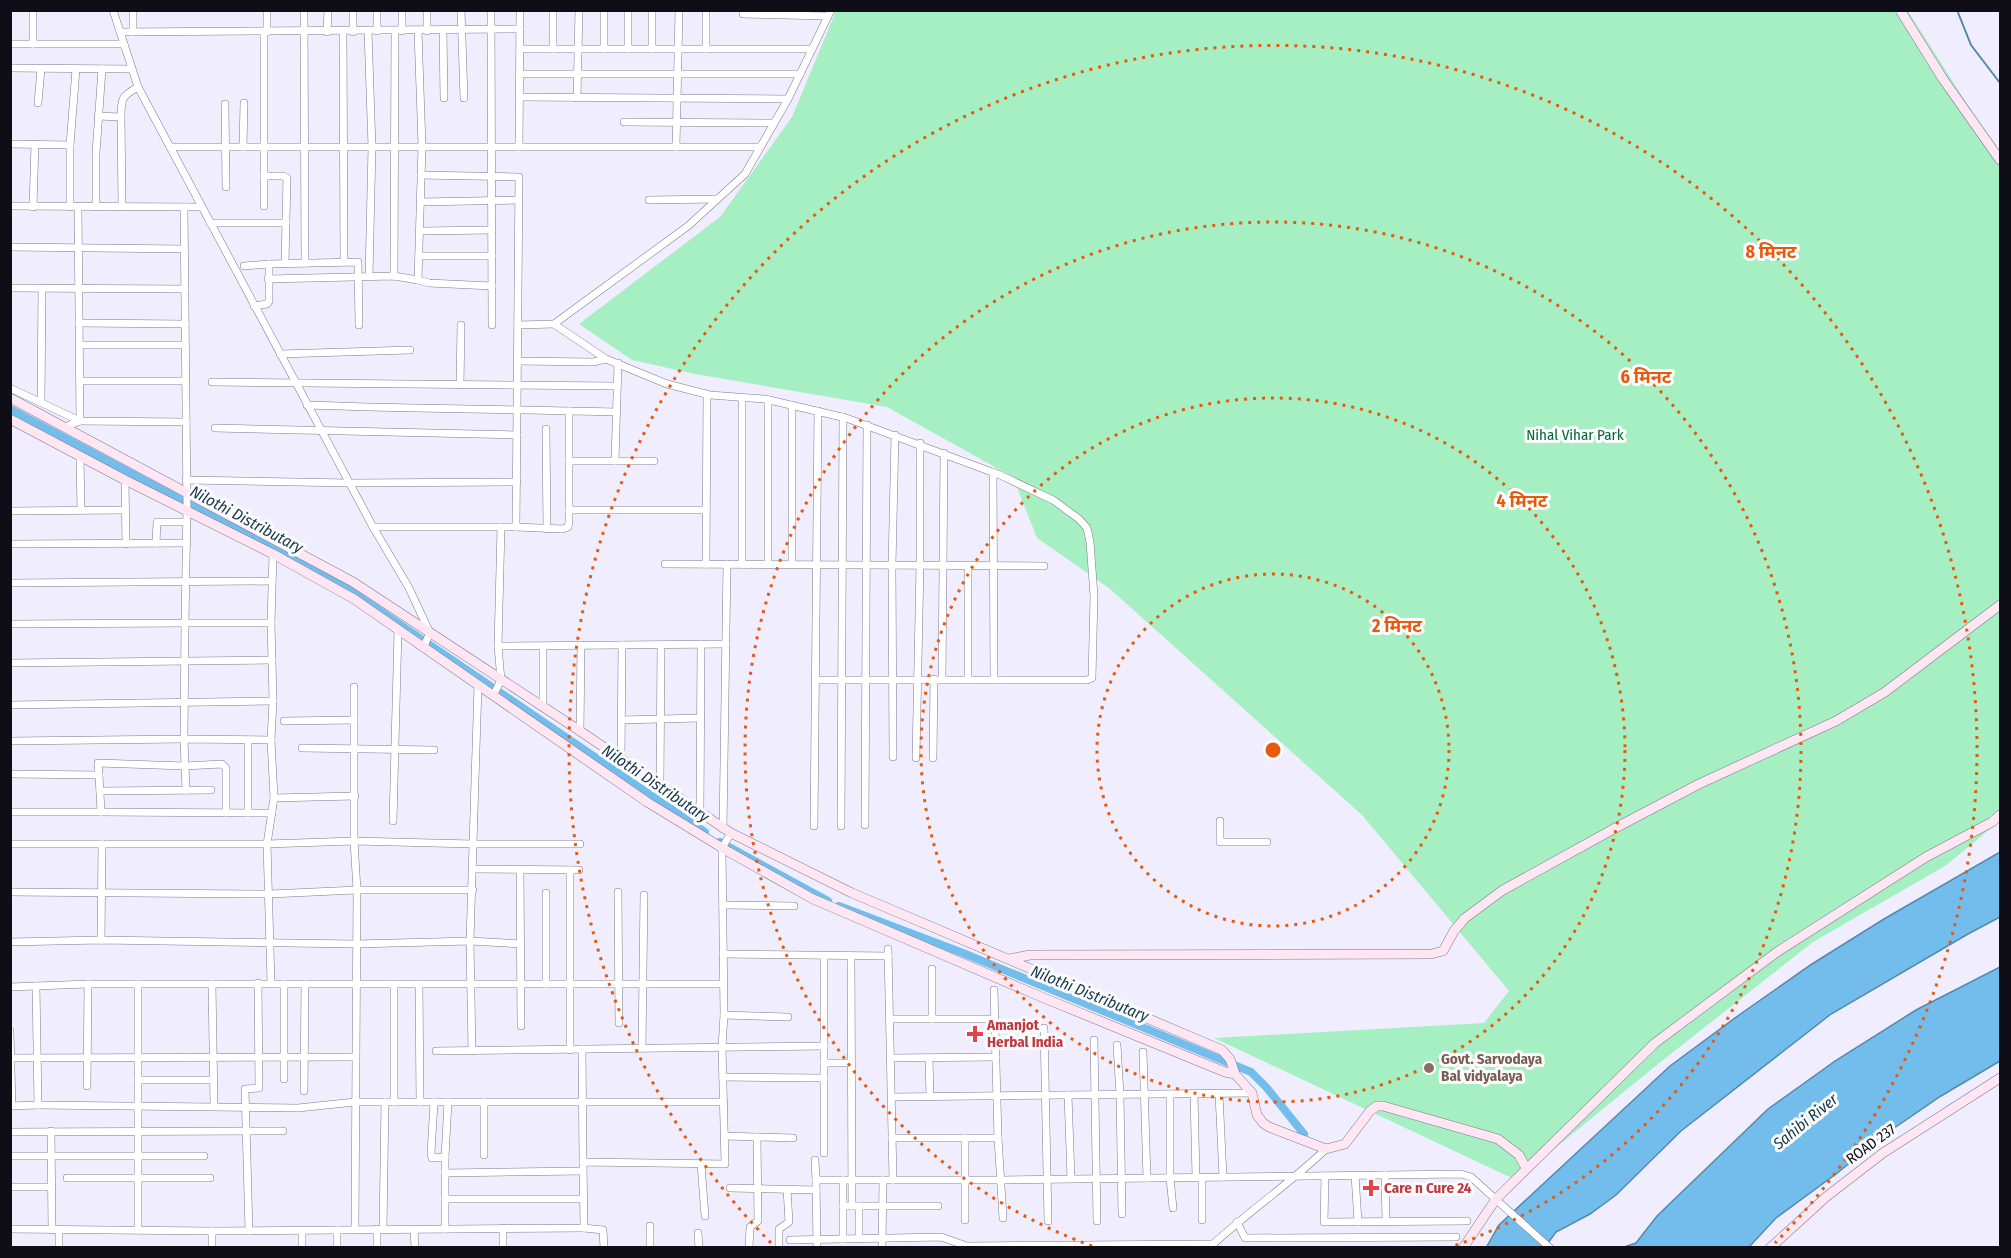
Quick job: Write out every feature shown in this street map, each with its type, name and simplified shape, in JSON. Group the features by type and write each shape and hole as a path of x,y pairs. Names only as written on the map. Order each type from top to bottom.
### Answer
{"street":[{"path":"33,10 33,44"},
{"path":"113,10 138,87 349,483 409,588 427,641"},
{"path":"133,10 133,32"},
{"path":"264,206 267,10"},
{"path":"304,10 304,263"},
{"path":"327,32 328,10"},
{"path":"353,10 353,32"},
{"path":"377,10 377,31"},
{"path":"394,276 398,31 402,10"},
{"path":"418,280 423,31 427,10"},
{"path":"461,10 464,98"},
{"path":"491,10 492,325"},
{"path":"519,147 520,10"},
{"path":"553,10 553,49"},
{"path":"577,98 579,10"},
{"path":"604,10 604,49"},
{"path":"628,10 628,49"},
{"path":"652,10 652,49"},
{"path":"676,147 679,10"},
{"path":"706,10 706,49"},
{"path":"518,325 554,324 688,226 745,174 788,99 830,13 743,14 743,10"},
{"path":"1900,10 1942,79 2001,160"},
{"path":"120,32 368,32 520,29"},
{"path":"443,30 444,98"},
{"path":"343,32 344,261"},
{"path":"368,32 372,147 369,276"},
{"path":"10,44 123,44"},
{"path":"519,49 812,49"},
{"path":"10,68 131,69"},
{"path":"38,104 41,69"},
{"path":"76,69 70,145 79,248 80,421"},
{"path":"96,207 96,153 102,69"},
{"path":"520,74 800,74"},
{"path":"122,207 121,101 123,97 138,87"},
{"path":"520,97 788,99"},
{"path":"243,147 244,103"},
{"path":"225,104 226,187"},
{"path":"98,116 121,117"},
{"path":"624,122 774,123"},
{"path":"10,144 70,145"},
{"path":"33,207 35,144"},
{"path":"170,147 760,147"},
{"path":"421,175 519,177 516,527"},
{"path":"264,176 286,176 285,263"},
{"path":"650,200 717,199"},
{"path":"421,202 519,200"},
{"path":"10,206 202,207"},
{"path":"184,207 187,502 184,739 186,790"},
{"path":"210,223 286,223"},
{"path":"420,231 492,231"},
{"path":"10,247 184,249"},
{"path":"419,256 492,256"},
{"path":"244,266 358,262 359,326"},
{"path":"254,306 267,304 269,301 269,264"},
{"path":"268,279 394,276 429,283 492,286"},
{"path":"10,288 184,289"},
{"path":"41,402 42,289"},
{"path":"80,323 185,324"},
{"path":"554,324 606,359 667,384 707,395 768,400 818,411 920,443 993,472 1053,500 1079,519 1087,528 1094,596 1092,678 1087,680 815,680"},
{"path":"460,385 461,325"},
{"path":"80,345 185,345"},
{"path":"280,354 410,350"},
{"path":"518,362 593,362 606,359"},
{"path":"615,461 618,363"},
{"path":"80,381 185,381"},
{"path":"212,382 617,386"},
{"path":"10,388 80,421"},
{"path":"706,564 707,395"},
{"path":"10,398 65,427 273,554 354,599 398,630 427,641 497,689 647,802 823,904 1039,996 1214,1067 1233,1067"},
{"path":"742,398 742,564"},
{"path":"768,400 768,564"},
{"path":"308,405 425,410 517,409 616,412"},
{"path":"792,405 792,565"},
{"path":"373,527 563,529 568,527 568,411"},
{"path":"814,826 818,411"},
{"path":"841,826 843,417"},
{"path":"10,419 125,480 187,502 352,582 427,641 478,686 497,689 543,707 660,784 727,833 852,893 1222,1050 1252,1093 1257,1115 1269,1127 1326,1149"},
{"path":"65,427 80,421 186,422"},
{"path":"865,825 867,425"},
{"path":"215,428 517,435"},
{"path":"546,429 547,529"},
{"path":"892,757 895,435"},
{"path":"916,758 920,443"},
{"path":"933,758 944,566 944,453"},
{"path":"80,456 81,510"},
{"path":"568,461 654,461"},
{"path":"993,472 994,679"},
{"path":"125,480 126,544"},
{"path":"186,480 349,483 517,482"},
{"path":"10,511 125,510"},
{"path":"569,510 706,510"},
{"path":"156,543 157,522 186,522"},
{"path":"497,689 501,527"},
{"path":"10,544 187,543"},
{"path":"271,983 267,844 274,798 271,740 273,554"},
{"path":"665,564 1044,566"},
{"path":"583,1162 725,1164 722,1047 724,1016 723,847 727,833 727,564"},
{"path":"968,566 968,679"},
{"path":"10,583 272,581"},
{"path":"1009,959 1030,955 1431,954 1443,951 1465,918 1503,890 1700,784 1836,721 1885,692 2001,605"},
{"path":"10,624 271,623"},
{"path":"393,821 398,630"},
{"path":"498,646 726,644"},
{"path":"580,731 581,645"},
{"path":"621,759 622,645"},
{"path":"660,784 661,645"},
{"path":"699,813 701,645"},
{"path":"543,646 543,707"},
{"path":"10,663 272,660"},
{"path":"472,1051 470,941 478,686"},
{"path":"354,687 354,841 357,890 355,1229"},
{"path":"10,705 273,701"},
{"path":"621,720 701,718"},
{"path":"284,721 354,720"},
{"path":"10,741 271,740"},
{"path":"248,741 248,813"},
{"path":"302,748 434,750"},
{"path":"101,812 98,763 225,765 226,813"},
{"path":"10,774 99,775"},
{"path":"100,791 211,790"},
{"path":"274,798 355,796"},
{"path":"10,812 272,813"},
{"path":"1463,1248 1496,1199 1646,1051 1769,957 1926,857 2001,815"},
{"path":"1220,821 1220,842 1267,842"},
{"path":"10,844 267,844 354,841 580,844"},
{"path":"101,940 102,844"},
{"path":"473,869 579,870"},
{"path":"520,869 521,1026"},
{"path":"570,870 570,1050"},
{"path":"10,892 270,894 357,890 473,890"},
{"path":"618,892 619,1023"},
{"path":"546,893 546,984"},
{"path":"642,1048 644,895"},
{"path":"723,905 794,906"},
{"path":"10,942 101,940 356,944 470,941 521,944"},
{"path":"723,954 851,956 888,952 893,1180"},
{"path":"824,956 824,1153"},
{"path":"851,956 852,1180 859,1239"},
{"path":"932,969 932,1019"},
{"path":"10,987 258,983 723,984"},
{"path":"249,1231 246,1089 259,1088 258,983"},
{"path":"87,1086 88,984"},
{"path":"138,984 138,1230"},
{"path":"213,984 214,1106"},
{"path":"284,984 284,1079"},
{"path":"304,1091 306,984"},
{"path":"394,985 394,1102"},
{"path":"419,985 420,1102"},
{"path":"36,986 38,1105"},
{"path":"994,990 998,1138 1003,1218"},
{"path":"724,1016 788,1017"},
{"path":"890,1019 995,1019"},
{"path":"1044,1028 1048,1221"},
{"path":"10,1031 11,1106 138,1105 298,1108 355,1102 724,1102"},
{"path":"1094,1040 1097,1221"},
{"path":"1117,1045 1122,1214"},
{"path":"436,1051 824,1046"},
{"path":"582,1050 584,1228"},
{"path":"1143,1053 1147,1178"},
{"path":"11,1058 355,1057"},
{"path":"891,1058 996,1058"},
{"path":"929,1058 930,1096"},
{"path":"824,1063 851,1063"},
{"path":"723,1077 824,1078"},
{"name":"ROAD 237","path":"1770,1248 1826,1197 1883,1153 1931,1120 2001,1078"},
{"path":"138,1080 214,1080"},
{"path":"892,1097 1252,1093"},
{"path":"1170,1094 1170,1178 1173,1208"},
{"path":"1194,1094 1202,1220"},
{"path":"1219,1094 1223,1177"},
{"path":"1068,1095 1071,1178"},
{"path":"377,1248 380,1229 385,1102"},
{"path":"434,1102 431,1153 432,1158 445,1157"},
{"path":"445,1229 448,1102"},
{"path":"484,1102 484,1155"},
{"path":"790,1240 817,1244 843,1239 941,1237 968,1246 1211,1246 1237,1221 1298,1176 1326,1149 1345,1144 1370,1111 1377,1106 1498,1139 1519,1155 1526,1168"},
{"path":"51,1131 52,1187 59,1248"},
{"path":"10,1132 283,1131"},
{"path":"725,1136 794,1138"},
{"path":"749,1248 750,1227 758,1221 757,1137"},
{"path":"892,1138 998,1138"},
{"path":"965,1138 965,1220"},
{"path":"10,1156 204,1156"},
{"path":"815,1160 817,1244"},
{"path":"701,1164 705,1216"},
{"path":"445,1173 583,1171"},
{"path":"816,1180 1461,1174 1471,1177 1549,1247"},
{"path":"1355,1175 1358,1222"},
{"path":"1385,1175 1386,1222"},
{"path":"1325,1176 1324,1222 1467,1221"},
{"path":"68,1178 210,1178"},
{"path":"843,1180 843,1239"},
{"path":"882,1248 883,1180"},
{"path":"10,1187 52,1187"},
{"path":"730,1188 816,1190"},
{"path":"779,1248 779,1229 789,1222 787,1189"},
{"path":"445,1200 583,1199"},
{"path":"843,1206 938,1206"},
{"path":"1237,1221 1245,1238 1456,1237"},
{"path":"650,1226 650,1248"},
{"path":"502,1228 503,1248"},
{"path":"10,1229 249,1231 584,1228 603,1230 604,1248"},
{"path":"414,1229 415,1248"},
{"path":"302,1230 302,1248"},
{"path":"337,1230 337,1248"},
{"path":"212,1231 212,1248"},
{"path":"698,1233 699,1248"}],"green space":[{"name":"Nihal Vihar Park","path":"836,11 1908,11 2000,156 2000,821 1945,866 1813,942 1516,1180 1214,1038 1484,1023 1509,991 1362,815 1109,588 1037,538 1013,477 887,407 695,374 632,360 579,324 720,217 792,117"}],"water":[{"path":"2000,852 2000,917 1831,1014 1681,1131 1616,1195 1590,1214 1556,1232 1545,1247 1486,1248 1499,1225 1670,1066 1812,964 1884,919"},
{"name":"Sahibi River","path":"2000,967 2000,1061 1941,1096 1887,1133 1776,1218 1749,1247 1624,1247 1636,1243 1657,1216 1768,1109 1835,1061 1916,1010"}],"waterway":[{"path":"1957,10 1971,45 2000,83"},
{"name":"Nilothi Distributary","path":"10,409 345,587 705,832"},
{"name":"Nilothi Distributary","path":"720,842 828,901"},
{"name":"Nilothi Distributary","path":"839,906 963,953 1251,1072 1304,1134"}],"place":[{"name":"Amanjot Herbal India","path":"975,1034"},
{"name":"Govt. Sarvodaya Bal vidyalaya","path":"1429,1068"},
{"name":"Care n Cure 24","path":"1371,1188"}]}
